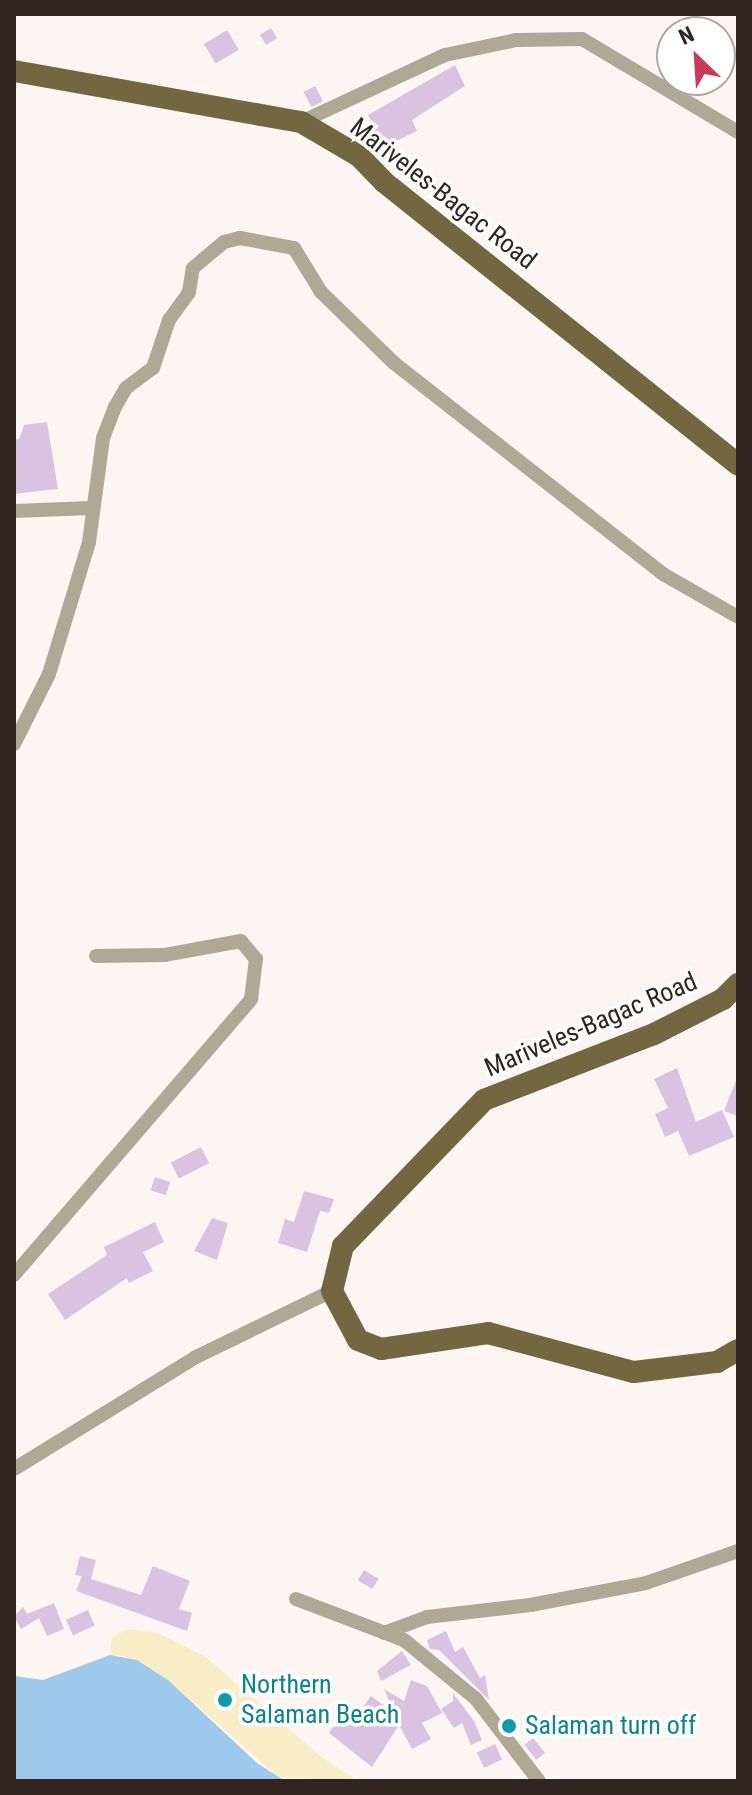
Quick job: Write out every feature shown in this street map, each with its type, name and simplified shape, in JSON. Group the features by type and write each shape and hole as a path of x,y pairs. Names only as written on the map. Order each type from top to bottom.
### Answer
{"main road":[{"name":"Mariveles-Bagac Road","path":"14,71 301,122 359,156 384,182 738,465"},
{"name":"Mariveles-Bagac Road","path":"332,1291 343,1246 484,1100 654,1034 723,999 738,984"},
{"path":"332,1291 358,1340 381,1349 488,1333 634,1372 717,1362 738,1350"}],"street":[{"path":"301,122 445,55 516,40 582,39 738,132"},
{"path":"14,744 49,674 89,542 91,508 103,438 115,407 126,388 153,368 169,320 189,292 193,268 224,242 279,242 294,248 321,292 394,363 663,574 738,617"},
{"path":"14,511 91,508"},
{"path":"14,1275 251,999 256,959 241,941 165,955 96,956"},
{"path":"14,1469 196,1357 332,1291"},
{"path":"384,1633 427,1617 530,1605 646,1583 738,1551"},
{"path":"296,1599 404,1640 476,1699 539,1781"}],"sand":[{"name":"Northern Salaman Beach","path":"128,1629 158,1633 206,1657 320,1756 358,1781 278,1777 168,1680 124,1656 110,1655 112,1637"}],"water":[{"path":"110,1655 137,1660 168,1680 257,1763 285,1781 14,1781 14,1676 43,1680"}],"building":[{"path":"271,28 277,38 266,45 260,35"},
{"path":"227,30 239,50 216,64 204,44"},
{"path":"455,65 465,86 412,120 417,131 383,147 368,115"},
{"path":"315,86 323,101 312,107 304,92"},
{"path":"47,422 58,489 14,494 14,440 19,439 24,425"},
{"path":"677,1068 696,1122 722,1110 734,1137 689,1156 678,1131 665,1137 655,1114 668,1108 654,1079"},
{"path":"738,1078 738,1116 724,1111"},
{"path":"201,1147 209,1163 179,1178 171,1162"},
{"path":"155,1177 170,1182 166,1195 151,1190"},
{"path":"304,1191 334,1199 329,1213 320,1211 307,1252 278,1243 285,1219 294,1222"},
{"path":"212,1218 228,1223 217,1260 194,1251"},
{"path":"155,1222 164,1242 143,1252 153,1271 129,1283 127,1278 65,1320 48,1294 107,1255 104,1247"},
{"path":"80,1556 96,1560 91,1579 141,1595 153,1566 190,1581 179,1609 192,1613 187,1631 76,1591 82,1576 75,1575"},
{"path":"364,1570 379,1579 372,1589 358,1580"},
{"path":"54,1603 64,1629 47,1636 39,1618 21,1629 14,1616 23,1607 27,1614"},
{"path":"88,1610 95,1626 73,1635 66,1620"},
{"path":"446,1631 455,1652 463,1647 480,1678 485,1675 489,1700 439,1650 430,1649 427,1640"},
{"path":"402,1651 411,1665 381,1681 377,1671"},
{"path":"411,1680 427,1686 442,1713 422,1723 431,1739 412,1749 399,1725 372,1767 329,1733 346,1707 358,1714 371,1696 394,1713 384,1689 404,1701"},
{"path":"453,1693 474,1721 482,1740 471,1745 462,1723 454,1728 441,1709 453,1701"},
{"path":"533,1738 545,1753 536,1760 524,1745"},
{"path":"495,1744 502,1759 484,1768 477,1752"}],"place":[{"name":"Northern Salaman Beach","path":"225,1700"},
{"name":"Salaman turn off","path":"509,1726"}]}
